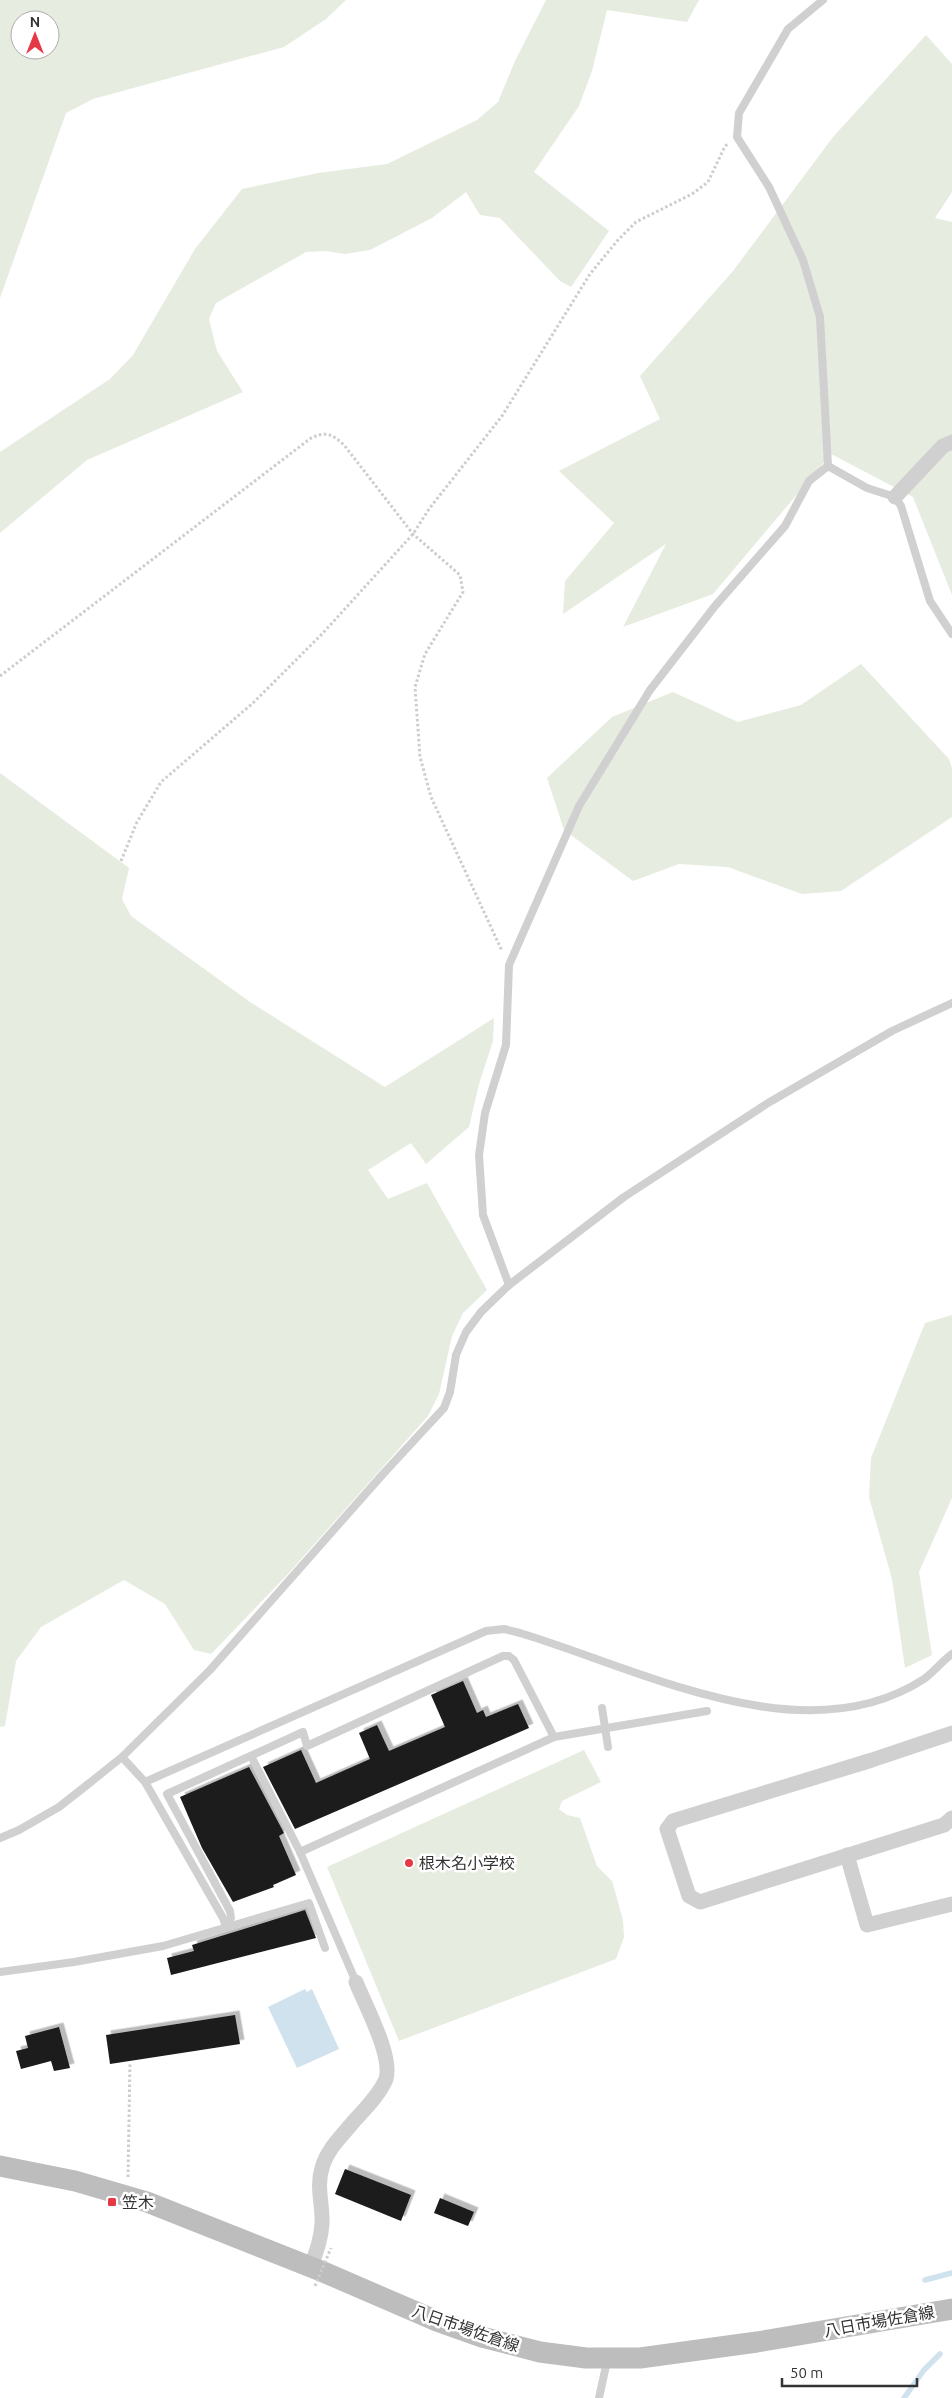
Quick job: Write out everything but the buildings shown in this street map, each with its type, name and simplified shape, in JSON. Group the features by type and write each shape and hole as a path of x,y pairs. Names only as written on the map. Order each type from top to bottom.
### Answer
{"main road":[{"name":"八日市場佐倉線","path":"0,2164 75,2181 147,2202 315,2275 482,2337 540,2352 586,2358 640,2358 697,2351 952,2309"}],"street":[{"path":"896,497 943,446 952,442"},
{"path":"952,1733 872,1760 672,1821 667,1829 689,1896 700,1902 944,1825 952,1818"},
{"path":"847,1855 867,1925 952,1904"},
{"path":"315,2275 322,2223 319,2187 321,2168 335,2142 379,2091 386,2079 388,2065 356,1982"}],"lane":[{"path":"823,0 788,29 740,113 737,137 769,187 803,260 820,317 828,466"},
{"path":"828,466 867,488 896,497 901,506 930,601 952,634"},
{"path":"509,1285 483,1215 479,1155 485,1113 506,1045 509,965 579,806 650,690 714,606 785,526 809,481 828,466"},
{"path":"0,1838 19,1830 59,1807 122,1757 210,1670 376,1481 444,1408 450,1392 456,1355 466,1332 481,1312 509,1285 624,1197 768,1103 892,1031 952,1003"},
{"path":"145,1782 486,1631 504,1629 520,1633 657,1681 730,1701 806,1710 842,1709 882,1699 924,1679 952,1654"},
{"path":"226,1927 231,1918 230,1910 167,1794 303,1732 308,1746 503,1656 509,1656 514,1660 554,1737"},
{"path":"602,1708 608,1747"},
{"path":"300,1852 554,1737 707,1711"},
{"path":"251,1756 300,1852 356,1982"},
{"path":"122,1757 145,1782 223,1918 226,1927"},
{"path":"0,1972 130,1953 163,1946 309,1903 325,1948"},
{"path":"599,2398 608,2358"}],"path":[{"path":"121,861 136,822 162,782 260,696 323,633 414,534 429,509 502,416 596,268 636,222 692,194 708,182 725,146 737,137"},
{"path":"0,676 311,438 326,433 334,436 344,445 414,534 460,575 462,592 425,654 415,687 420,757 431,797 509,965"},
{"path":"128,2180 130,2062"},
{"path":"315,2275 331,2248"}],"shaded area":[{"path":"0,0 346,0 326,19 284,47 93,99 66,113 0,298"},
{"path":"546,0 699,0 687,22 607,10 592,71 579,106 534,172 609,231 571,287 560,281 500,218 480,215 466,192 432,218 370,250 345,254 325,251 306,252 216,303 209,319 217,351 243,392 87,460 0,533 0,452 110,379 133,355 195,249 242,189 318,173 387,164 477,120 498,102 515,61"},
{"path":"926,35 952,64 952,192 935,218 952,222 952,595 913,497 831,454 713,594 623,627 666,544 563,614 565,581 614,523 559,471 660,419 640,376 733,271 833,137"},
{"path":"861,664 949,759 952,768 952,817 841,891 802,894 728,867 679,864 633,881 564,830 547,778 612,717 673,692 738,722 801,705"},
{"path":"0,773 129,868 122,899 131,916 250,1002 385,1087 494,1018 493,1041 479,1084 469,1127 426,1164 411,1143 368,1170 388,1199 427,1183 487,1290 463,1313 452,1336 439,1394 428,1416 287,1575 211,1654 194,1650 165,1604 124,1580 41,1627 16,1661 5,1726 0,1727"},
{"path":"952,1315 952,1498 919,1572 932,1655 905,1668 892,1579 869,1497 871,1458 925,1323"},
{"path":"584,1750 601,1782 562,1801 559,1809 567,1815 580,1818 597,1866 612,1881 623,1920 624,1937 616,1959 399,2041 327,1867"}],"water":[{"path":"305,1989 307,1992 312,1989 339,2049 297,2068 268,2007"}],"waterway":[{"path":"925,2280 952,2273"},
{"path":"904,2398 924,2370 940,2354"}],"place":[{"name":"根木名小学校","path":"409,1863"},
{"name":"笠木","path":"112,2202"}]}
